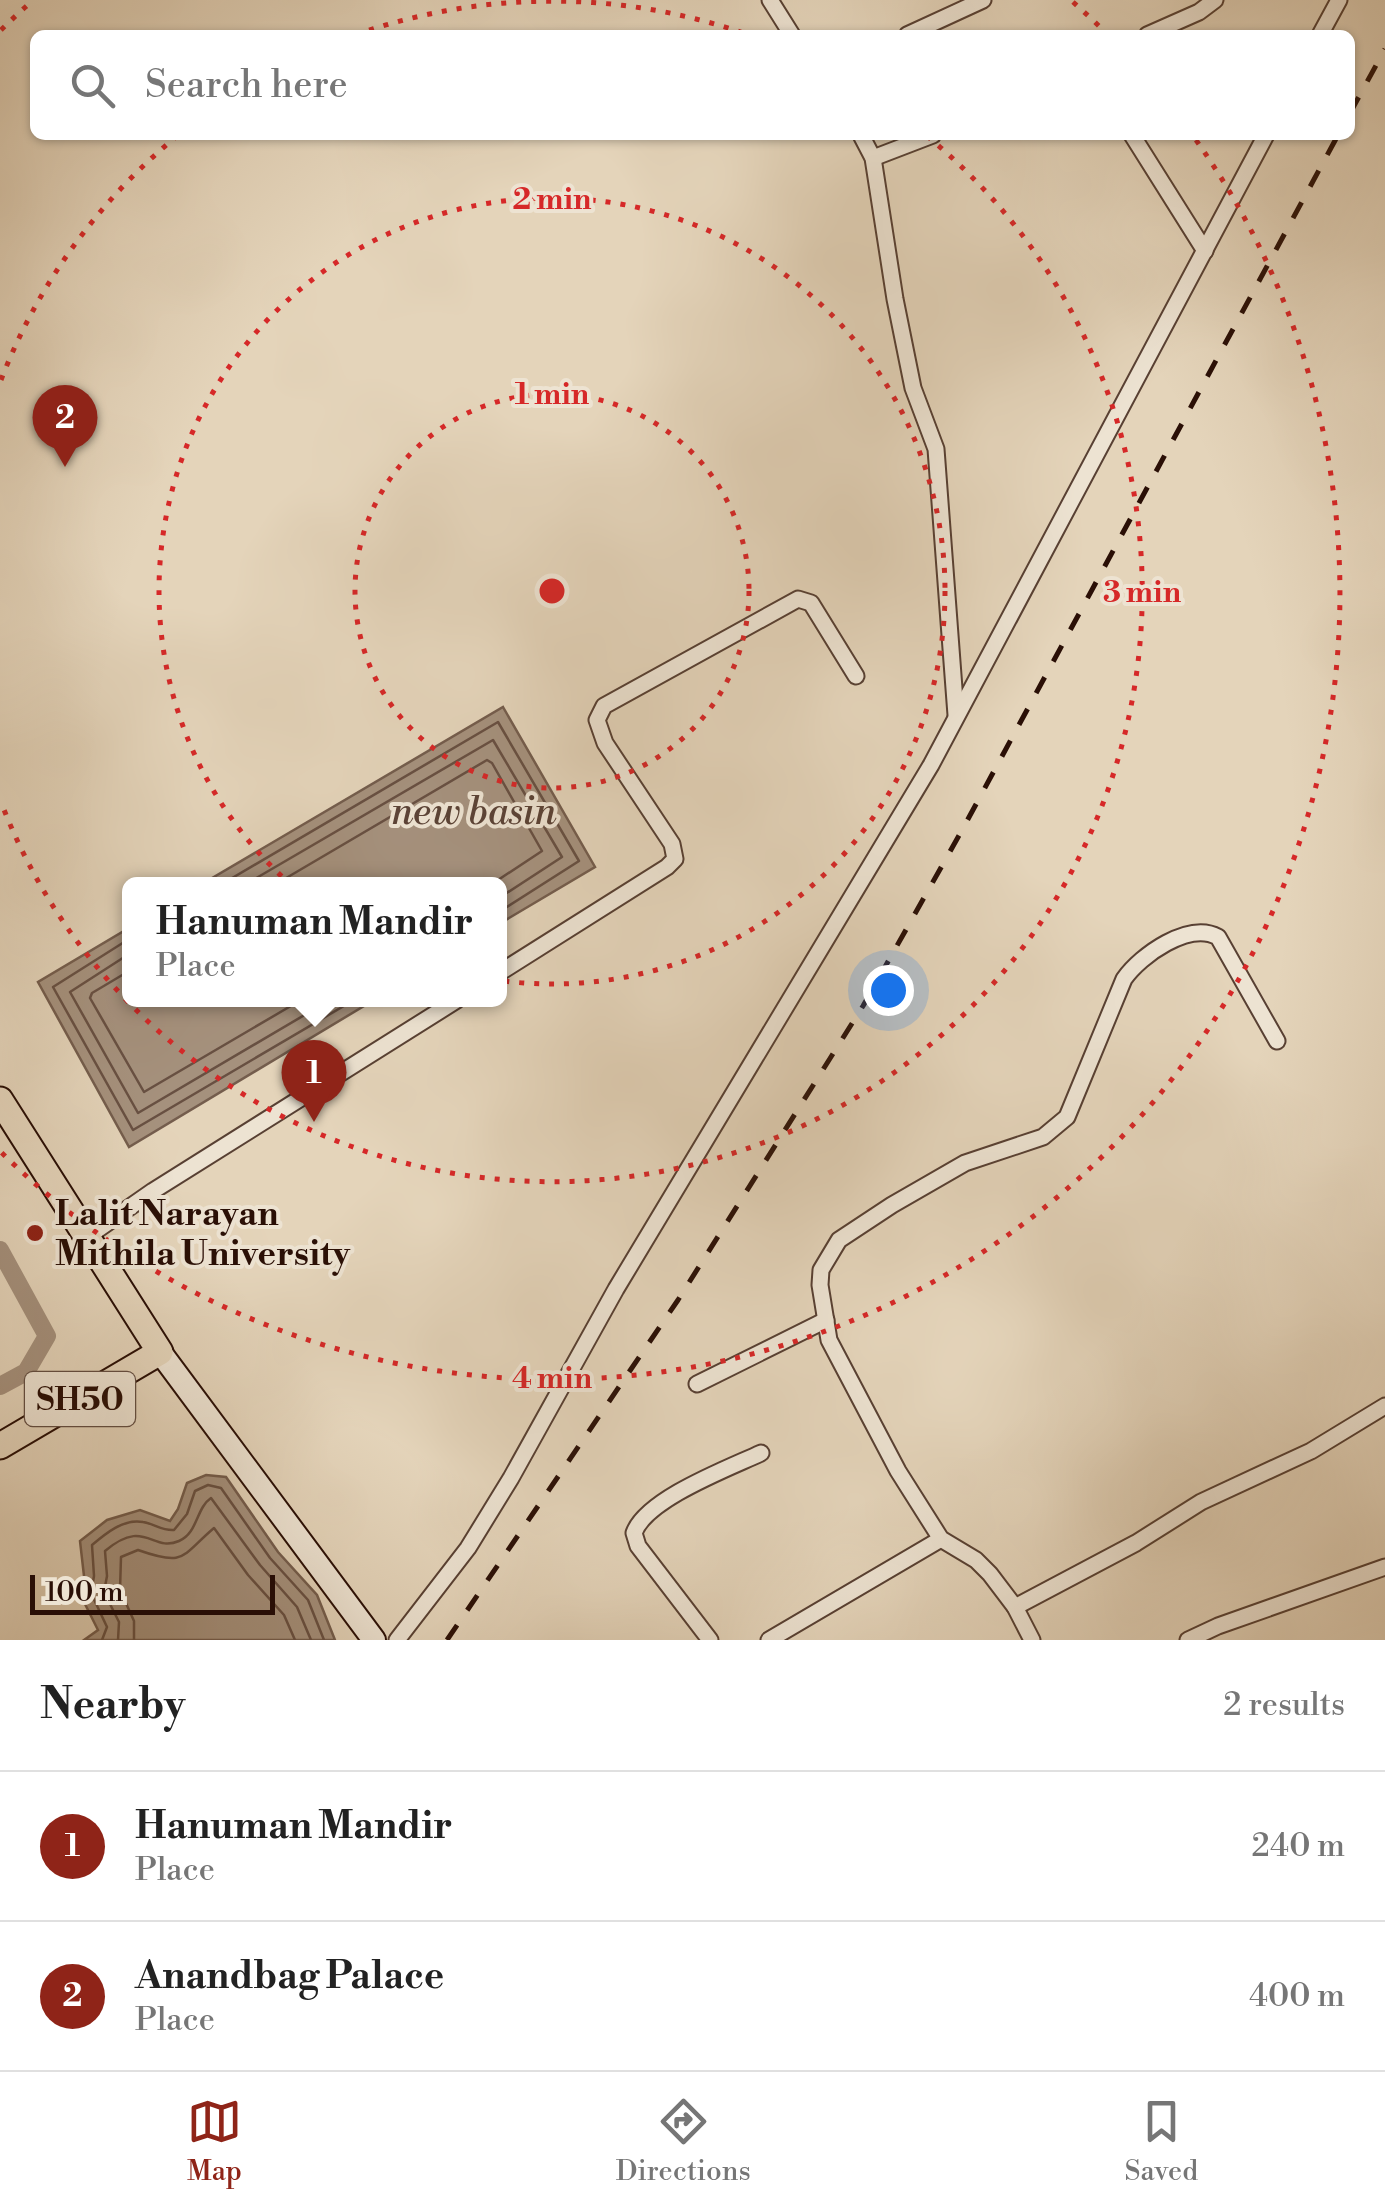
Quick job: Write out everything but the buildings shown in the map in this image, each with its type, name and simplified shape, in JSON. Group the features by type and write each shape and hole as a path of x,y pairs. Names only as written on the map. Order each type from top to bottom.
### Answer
{"main road":[{"path":"0,1100 160,1352 374,1640"},
{"name":"SH50","path":"0,1446 160,1352"}],"street":[{"path":"770,0 789,30"},
{"path":"918,30 982,0"},
{"path":"1158,30 1216,0"},
{"path":"1323,30 1340,0"},
{"path":"864,140 873,158 913,388 936,450 956,715"},
{"path":"873,158 920,140"},
{"path":"1135,140 1206,252"},
{"path":"397,1640 468,1548 511,1478 616,1288 931,765 1263,140"},
{"path":"507,968 675,859 672,844 605,743 597,720 604,706 798,599 811,603 856,676"},
{"path":"1032,1640 1015,1608 976,1560 941,1540 898,1472 829,1340 821,1270 839,1240 965,1163 1043,1137 1058,1128 1067,1116 1124,980 1134,966 1160,946 1202,932 1218,937 1277,1041"},
{"path":"86,1237 446,1007"},
{"path":"697,1384 826,1320"},
{"path":"1015,1608 1136,1543 1201,1502 1311,1450 1385,1406"},
{"path":"710,1640 638,1546 634,1533 642,1519 670,1499 761,1452"},
{"path":"769,1640 941,1540"},
{"path":"1188,1640 1385,1567"}],"water":[{"name":"new basin","path":"503,707 595,867 507,919 507,877 214,877"},
{"path":"122,932 122,1007 362,1007 129,1147 38,982"},
{"path":"206,1475 226,1477 278,1552 317,1595 335,1640 84,1640 98,1630 80,1594 84,1576 80,1541 107,1520 140,1510 170,1521 187,1483"}],"waterway":[{"path":"0,1250 47,1336 26,1372 0,1386"}],"railway":[{"path":"1355,104 1385,49"},
{"path":"447,1640 678,1300 863,1006 1335,140"}],"place":[{"name":"Anandbag Palace","path":"65,467"},
{"name":"Hanuman Mandir","path":"314,1122"},
{"name":"Lalit Narayan Mithila University","path":"35,1233"}]}
